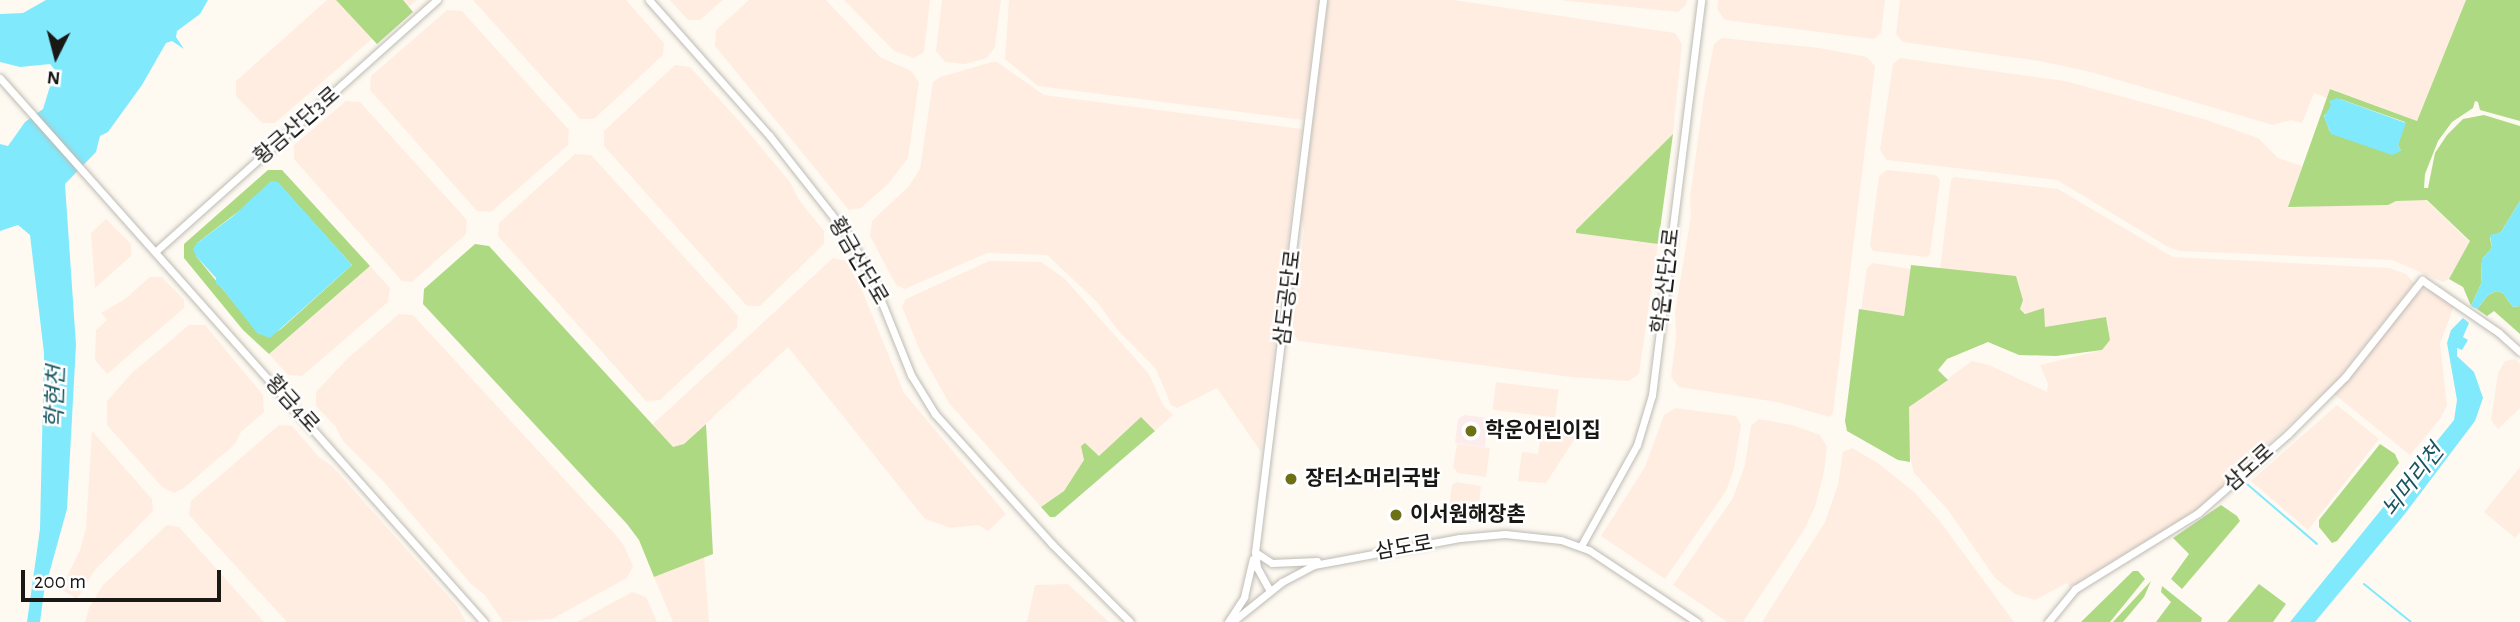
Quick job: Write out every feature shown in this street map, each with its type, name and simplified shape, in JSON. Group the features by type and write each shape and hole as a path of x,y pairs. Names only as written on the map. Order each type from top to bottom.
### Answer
{"street":[{"name":"황금산단3로","path":"156,251 436,0"},
{"name":"황금산단로","path":"649,0 769,135 847,234 872,278 911,375 949,432 1044,536 1130,622"},
{"name":"삼도공단로","path":"1270,591 1256,568 1255,552 1323,0"},
{"name":"학운산단2로","path":"1581,546 1637,445 1652,395 1701,0"},
{"name":"황금4로","path":"0,78 484,622"},
{"name":"삼도로","path":"2048,622 2075,589 2126,555 2190,519 2257,462 2345,377 2422,280 2499,332 2520,352"},
{"name":"삼도로","path":"1230,622 1304,569 1342,559 1485,534 1534,536 1581,546 1600,555 1697,622"},
{"path":"1230,622 1244,597 1255,552 1264,560 1276,563 1342,559"}],"shaded area":[{"path":"327,0 417,0 275,123 262,123 236,96 236,81"},
{"path":"473,0 626,0 664,43 663,55 594,119 580,119"},
{"path":"670,0 723,0 700,20 688,20"},
{"path":"749,0 826,0 880,57 911,71 919,82 908,158 889,183 861,208 849,210 715,46 716,30"},
{"path":"844,0 930,0 924,52 914,58 894,51"},
{"path":"942,0 1001,0 995,47 987,58 965,64 945,62 936,51"},
{"path":"1009,0 1319,0 1303,120 1038,86 1005,59"},
{"path":"1328,0 1454,0 1675,33 1682,44 1673,134 1576,230 1576,233 1658,244 1639,374 1629,381 1571,377 1299,341 1292,333 1304,230 1301,216"},
{"path":"1559,0 1687,0 1686,5 1678,12"},
{"path":"1718,0 1885,0 1881,33 1874,39 1725,20 1717,9"},
{"path":"1900,0 2466,0 2417,121 2331,89 2327,98 2314,93 2302,123 2291,120 2273,125 2091,72 2039,61 1903,42 1896,34"},
{"path":"447,10 462,11 569,130 568,145 491,212 477,211 370,90 371,76"},
{"path":"1722,38 1820,48 1867,57 1875,66 1833,413 1830,417 1777,402 1679,387 1671,377 1676,337 1675,313 1691,216 1690,197 1704,96 1714,44"},
{"path":"1900,58 2065,81 2204,119 2258,138 2278,158 2302,166 2289,208 2425,199 2471,243 2449,279 2443,282 2392,260 2179,251 2057,180 1887,160 1880,150 1893,64"},
{"path":"997,62 1044,95 1302,129 1261,452 1217,388 1177,408 1171,405 1156,369 1116,328 1097,302 1047,255 987,253 905,289 896,285 870,236 872,221 909,186 920,169 933,82 940,77"},
{"path":"675,65 690,67 740,122 790,182 799,200 824,231 824,244 760,306 747,306 604,146 604,131"},
{"path":"346,101 360,102 467,220 466,234 412,282 402,281 294,159 294,145"},
{"path":"575,154 591,155 738,316 737,328 660,400 646,401 498,236 499,223"},
{"path":"1887,170 1936,175 1940,180 1930,254 1927,257 1873,251 1870,245 1879,176"},
{"path":"1954,177 2058,189 2173,257 2389,268 2406,274 2414,283 2336,381 2200,508 2070,587 2067,583 2035,600 2015,594 1995,578 1948,510 1914,473 1909,453 1909,407 1972,361 1989,365 2047,392 2048,384 2040,365 2102,350 2110,340 2106,317 2044,327 2020,309 2023,300 2016,276 1940,269 1951,180"},
{"path":"106,219 131,244 131,256 95,288 91,233"},
{"path":"833,258 847,261 859,283 904,393 1006,514 988,531 978,525 951,528 925,519 788,347 684,444 673,447 652,425"},
{"path":"989,261 1041,262 1065,279 1149,374 1163,405 1173,415 1155,431 1140,418 1099,456 1085,443 1084,460 1064,491 1041,507 949,403 921,353 902,307 906,299"},
{"path":"1873,263 1911,269 1904,316 1861,310 1867,268"},
{"path":"370,266 390,288 388,302 302,376 288,375 269,354"},
{"path":"150,277 162,277 184,300 184,308 107,374 95,360 96,330 107,320 101,313 125,299"},
{"path":"2425,289 2432,290 2454,306 2440,344 2447,405 2440,419 2410,455 2334,394 2416,294"},
{"path":"399,314 413,315 613,532 623,544 633,566 627,578 552,619 503,622 485,595 471,584 384,482 343,441 336,427 316,406 316,392 348,358"},
{"path":"189,325 205,325 263,395 264,412 241,432 235,444 184,488 174,493 162,487 107,425 107,401 133,372"},
{"path":"2515,359 2520,364 2520,408 2498,429 2491,420 2498,373 2505,361"},
{"path":"1496,382 1559,390 1555,417 1493,410"},
{"path":"2337,405 2379,439 2308,530 2251,481"},
{"path":"1675,408 1736,416 1741,425 1734,469 1726,491 1665,579 1601,536 1645,467 1664,415"},
{"name":"학운어린이집","path":"1464,415 1488,418 1485,447 1455,443 1458,419"},
{"path":"1759,419 1792,425 1820,435 1827,447 1824,472 1815,507 1804,530 1743,622 1727,622 1673,585 1733,498 1745,465 1751,426"},
{"path":"279,425 292,426 319,457 332,466 457,606 466,622 287,622 189,515 191,501"},
{"path":"1542,425 1576,430 1578,434 1546,483 1518,481 1522,452 1538,454"},
{"path":"92,431 152,499 153,511 94,571 77,599 61,589 80,550 86,528"},
{"path":"1457,444 1490,448 1486,477 1458,473 1453,467"},
{"path":"1852,448 1878,463 1914,492 1939,520 2014,622 1762,622 1825,522 1838,485 1843,452"},
{"path":"2520,467 2520,532 2515,538 2484,512"},
{"path":"1457,482 1481,486 1477,521 1457,524 1448,513 1452,485"},
{"path":"167,525 179,527 264,622 85,622 89,608 103,585"},
{"path":"704,557 709,622 673,622 654,577"},
{"path":"1068,584 1109,622 1027,622 1035,585"},
{"path":"632,592 646,597 657,622 577,622"}],"green space":[{"path":"336,0 403,0 413,12 377,44"},
{"path":"2466,0 2520,0 2520,121 2480,110 2478,102 2475,101 2473,108 2452,122 2438,141 2425,174 2424,188 2428,188 2435,153 2447,135 2463,119 2484,115 2520,126 2520,201 2501,232 2490,238 2492,248 2482,259 2481,284 2471,306 2463,287 2449,279 2470,241 2427,200 2396,201 2388,205 2288,207 2330,89 2417,121","holes":["2340,99 2405,122 2398,145 2401,151 2330,132 2324,116"]},
{"path":"1673,134 1658,244 1576,233 1576,230"},
{"path":"268,170 282,170 370,266 269,354 243,330 184,258 184,244","holes":["277,182 352,265 281,329 268,337 264,333 259,334 196,256 197,243"]},
{"path":"475,244 489,246 673,447 684,444 706,424 713,554 654,577 639,540 627,524 423,304 424,289"},
{"path":"1911,265 2016,276 2023,300 2020,309 2025,314 2044,308 2045,327 2106,317 2110,340 2102,350 2056,356 2019,355 1988,342 1947,359 1938,370 1948,380 1909,407 1910,462 1898,460 1847,431 1845,421 1859,309 1904,316"},
{"path":"2496,291 2503,293 2513,307 2520,306 2520,334 2494,311 2487,316 2477,309 2488,295"},
{"path":"1141,417 1155,431 1055,517 1050,517 1041,507 1064,491 1084,460 1081,446 1085,443 1099,456"},
{"path":"2380,444 2395,454 2399,463 2337,541 2332,543 2319,527 2319,520"},
{"path":"2221,505 2240,521 2182,589 2171,579 2189,554 2173,538"},
{"path":"2133,571 2138,571 2145,579 2110,622 2081,622"},
{"path":"2151,581 2144,597 2123,622 2113,622"},
{"path":"2259,584 2286,604 2273,622 2227,622"},
{"path":"2162,586 2202,618 2201,622 2156,622 2171,602 2161,592"}],"water":[{"name":"학현천","path":"46,0 208,0 200,14 177,31 176,37 184,49 172,41 166,43 142,85 108,132 100,136 96,152 65,184 76,345 67,509 44,592 40,622 27,622 40,529 44,353 30,235 18,225 0,231 0,144 8,146 25,122 43,109 55,70 50,64 20,67 0,62 0,14 23,13"},
{"path":"2337,98 2406,123 2398,145 2401,151 2392,155 2331,134 2324,117 2331,105 2329,101"},
{"path":"271,181 278,182 352,265 270,338 257,333 216,284 216,278 193,249"},
{"path":"2520,201 2520,306 2513,307 2503,293 2496,291 2488,295 2477,309 2471,306 2481,284 2482,259 2492,248 2490,235 2501,232"},
{"name":"뇌머리천","path":"2463,318 2469,323 2463,337 2468,340 2462,350 2457,348 2457,356 2474,372 2483,398 2475,421 2404,515 2315,622 2290,622 2454,420 2457,400 2447,343 2451,330"}],"waterway":[{"path":"2247,484 2317,544"},
{"path":"2364,584 2411,622"}],"place":[{"name":"학운어린이집","path":"1471,431"},
{"name":"장터소머리국밥","path":"1291,479"},
{"name":"이서원해장촌","path":"1396,515"}]}
